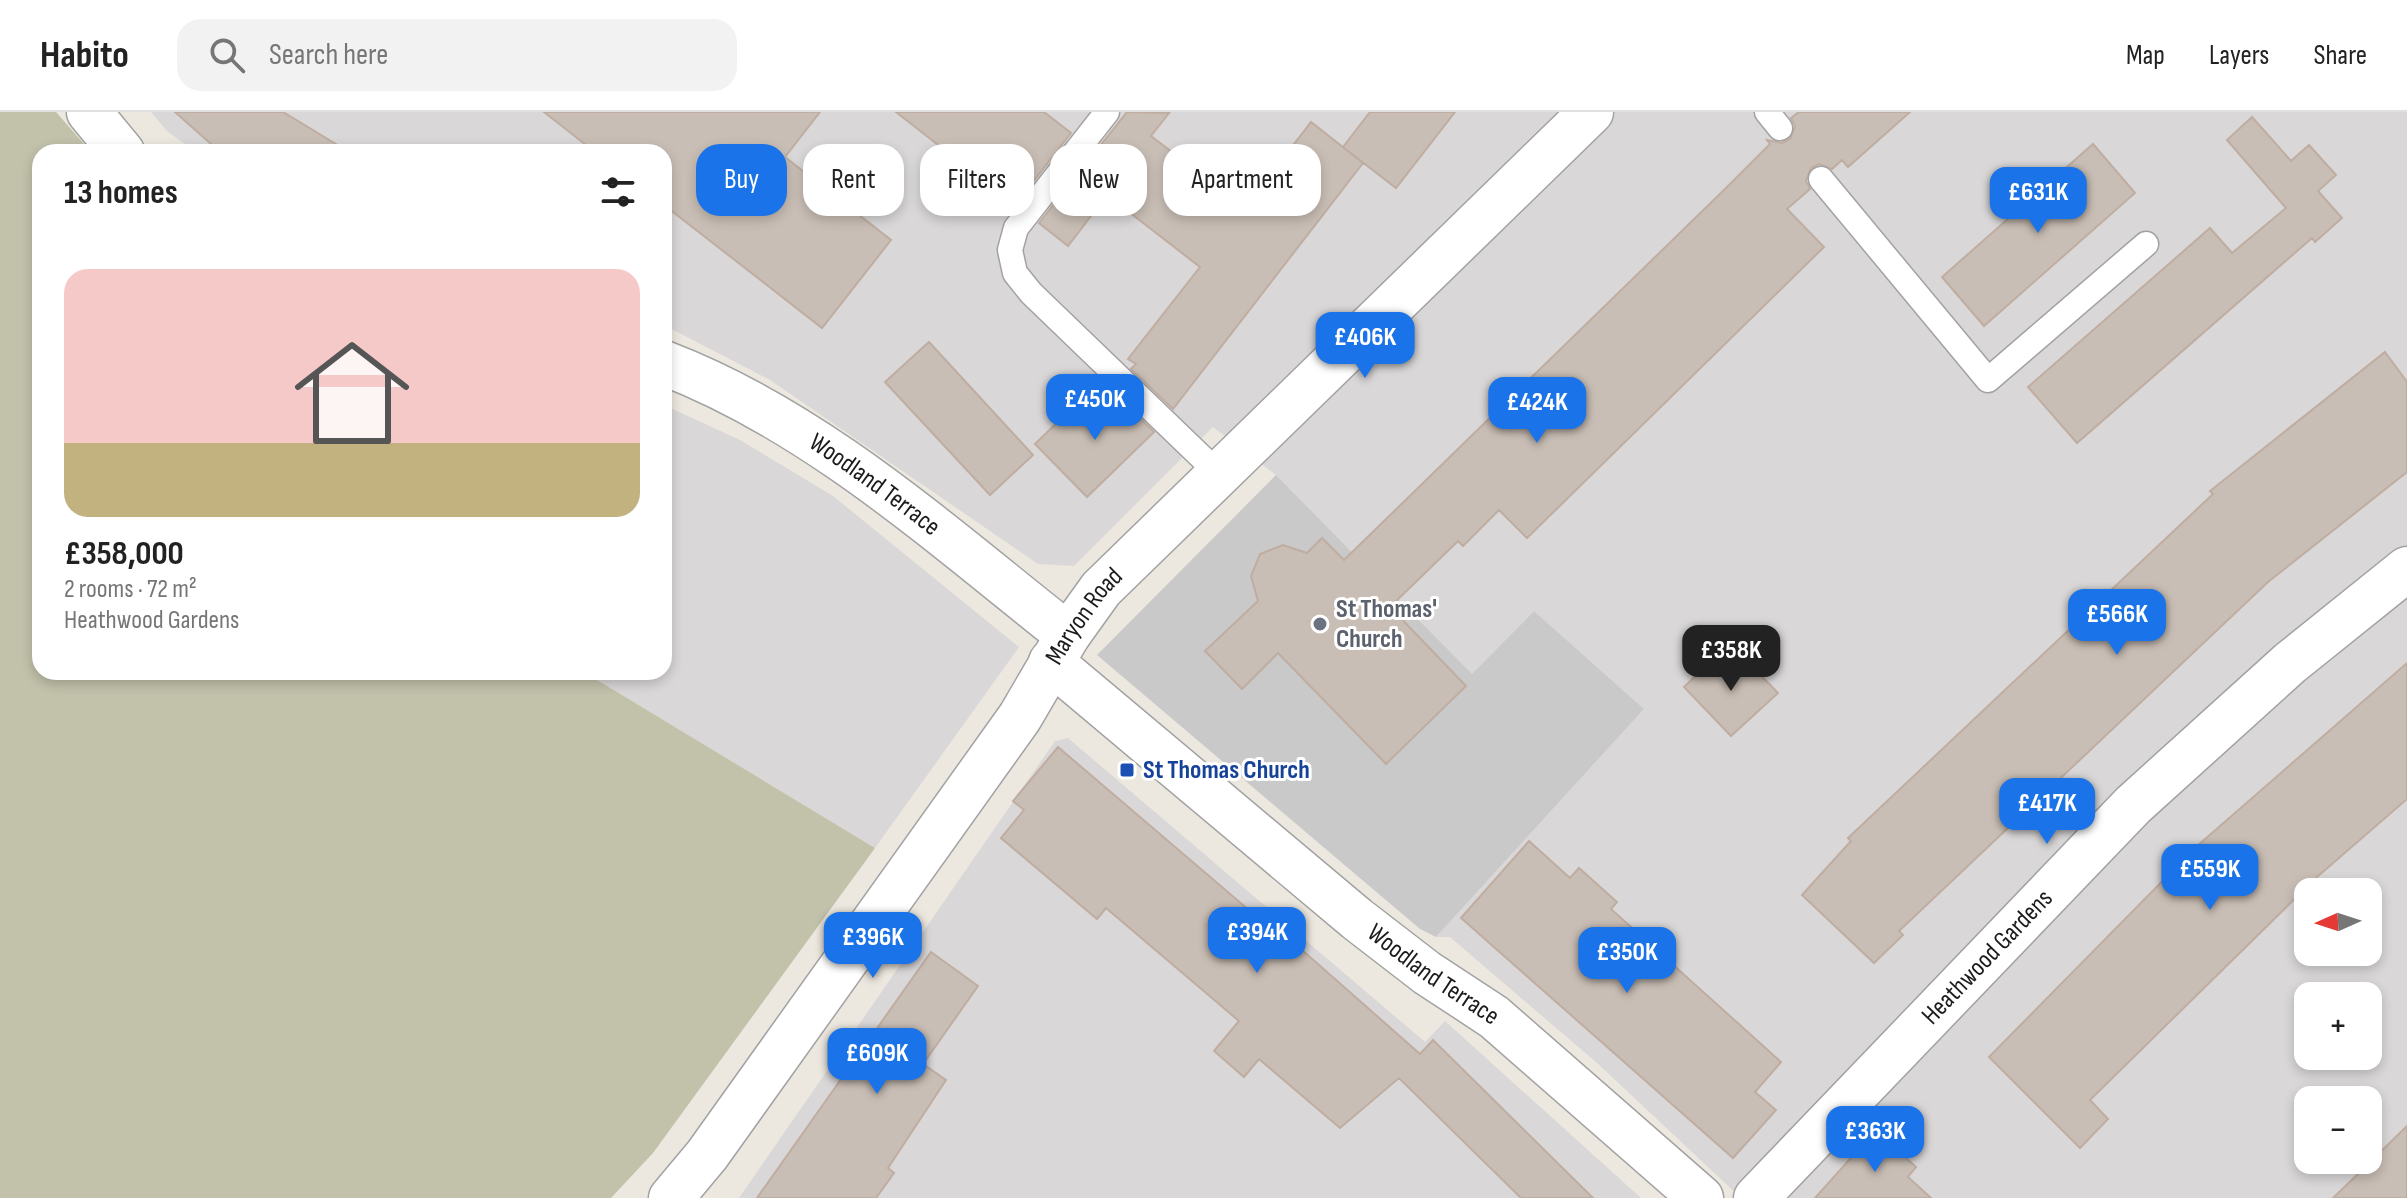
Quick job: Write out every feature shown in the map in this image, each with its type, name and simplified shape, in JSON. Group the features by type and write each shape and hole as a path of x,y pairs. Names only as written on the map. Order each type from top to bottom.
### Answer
{"street":[{"path":"89,112 115,144"},
{"name":"Maryon Road","path":"671,1198 707,1155 1020,717 1060,648 1101,589 1591,112"},
{"name":"Woodland Terrace","path":"672,367 766,413 831,453 1060,648 1357,919 1427,973 1494,1017 1701,1198"},
{"name":"Heathwood Gardens","path":"1756,1198 2133,805 2290,663 2407,569"}],"lane":[{"path":"1107,112 1016,228 1010,250 1015,273 1101,363 1219,474"},
{"path":"1821,179 1988,380 2146,244"}],"shaded area":[{"path":"0,112 56,112 84,144 32,144 32,680 597,680 875,848 653,1153 611,1198 0,1198"},
{"path":"151,112 2407,112 2407,1198 1741,1198 1597,1063 1450,937 1436,937 1644,709 1534,611 1472,674 1276,475 1213,427 1074,566 1038,564 770,380 672,329 672,144 185,144 168,132"},
{"path":"672,409 740,440 833,496 1019,647 875,848 597,680 672,680"},
{"path":"1276,475 1472,674 1534,611 1644,709 1436,937 1420,929 1097,655"},
{"path":"1068,738 1425,1042 1445,1021 1641,1198 739,1198 1055,741"}],"building":[{"path":"175,112 283,112 336,144 211,144"},
{"path":"544,112 820,112 787,154 787,144 696,144 696,216 787,216 787,159 803,171 803,216 860,216 891,240 822,328 672,211 672,144 585,144"},
{"path":"896,112 1044,112 1071,133 1062,144 1050,144 1050,160 1034,181 1034,144 937,144"},
{"path":"1127,112 1169,113 1151,136 1163,145 1163,216 1321,216 1321,144 1294,144 1311,122 1363,163 1173,409 1131,369 1136,364 1128,359 1200,267 1134,216 1147,216 1147,144 1102,144"},
{"path":"1370,112 1455,112 1396,188 1343,147"},
{"path":"1799,112 1910,112 1848,167 1842,160 1832,169 1819,164 1811,168 1806,181 1810,189 1787,209 1824,247 1527,538 1499,510 1463,546 1458,541 1390,607 1466,686 1386,764 1278,653 1242,689 1205,651 1258,601 1251,576 1260,554 1283,545 1307,553 1322,538 1344,560 1726,188 1770,144 1767,140 1782,143 1790,139 1795,126 1791,118"},
{"path":"2252,117 2291,161 2309,145 2336,175 2318,191 2342,218 2315,242 2312,238 2077,443 2028,387 2210,228 2232,253 2286,208 2227,140"},
{"path":"2093,144 2135,193 1984,326 1942,277"},
{"path":"1050,209 1050,216 1091,216 1068,246 1039,223"},
{"path":"929,342 1033,455 990,495 885,382"},
{"path":"2385,352 2407,382 2407,472 2268,582 1899,931 1903,935 1874,963 1802,895 1851,841 1848,838 2213,494 2210,491"},
{"path":"1110,390 1154,432 1087,497 1035,444 1067,413 1076,422"},
{"path":"1740,654 1778,693 1731,736 1684,687 1710,662 1720,673"},
{"path":"2407,663 2407,799 2316,878 2294,878 2294,900 2090,1100 2108,1119 2080,1148 1989,1057 2196,847"},
{"path":"1058,747 1298,952 1301,949 1420,1054 1433,1040 1593,1198 1521,1198 1399,1078 1340,1128 1259,1059 1244,1077 1214,1051 1239,1021 1106,908 1097,919 1001,838 1024,810 1013,801"},
{"path":"1529,841 1570,878 1579,868 1617,902 1611,909 1781,1062 1755,1092 1776,1110 1733,1158 1461,918"},
{"path":"931,952 978,986 923,1064 946,1080 888,1168 894,1173 876,1198 757,1198"},
{"path":"2407,1126 2407,1198 2333,1198 2358,1174 2382,1174 2382,1150"},
{"path":"1876,1130 1916,1167 1908,1177 1931,1198 1815,1198"}],"place":[{"name":"St Thomas' Church","path":"1320,624"},
{"name":"St Thomas Church","path":"1127,770"}]}
